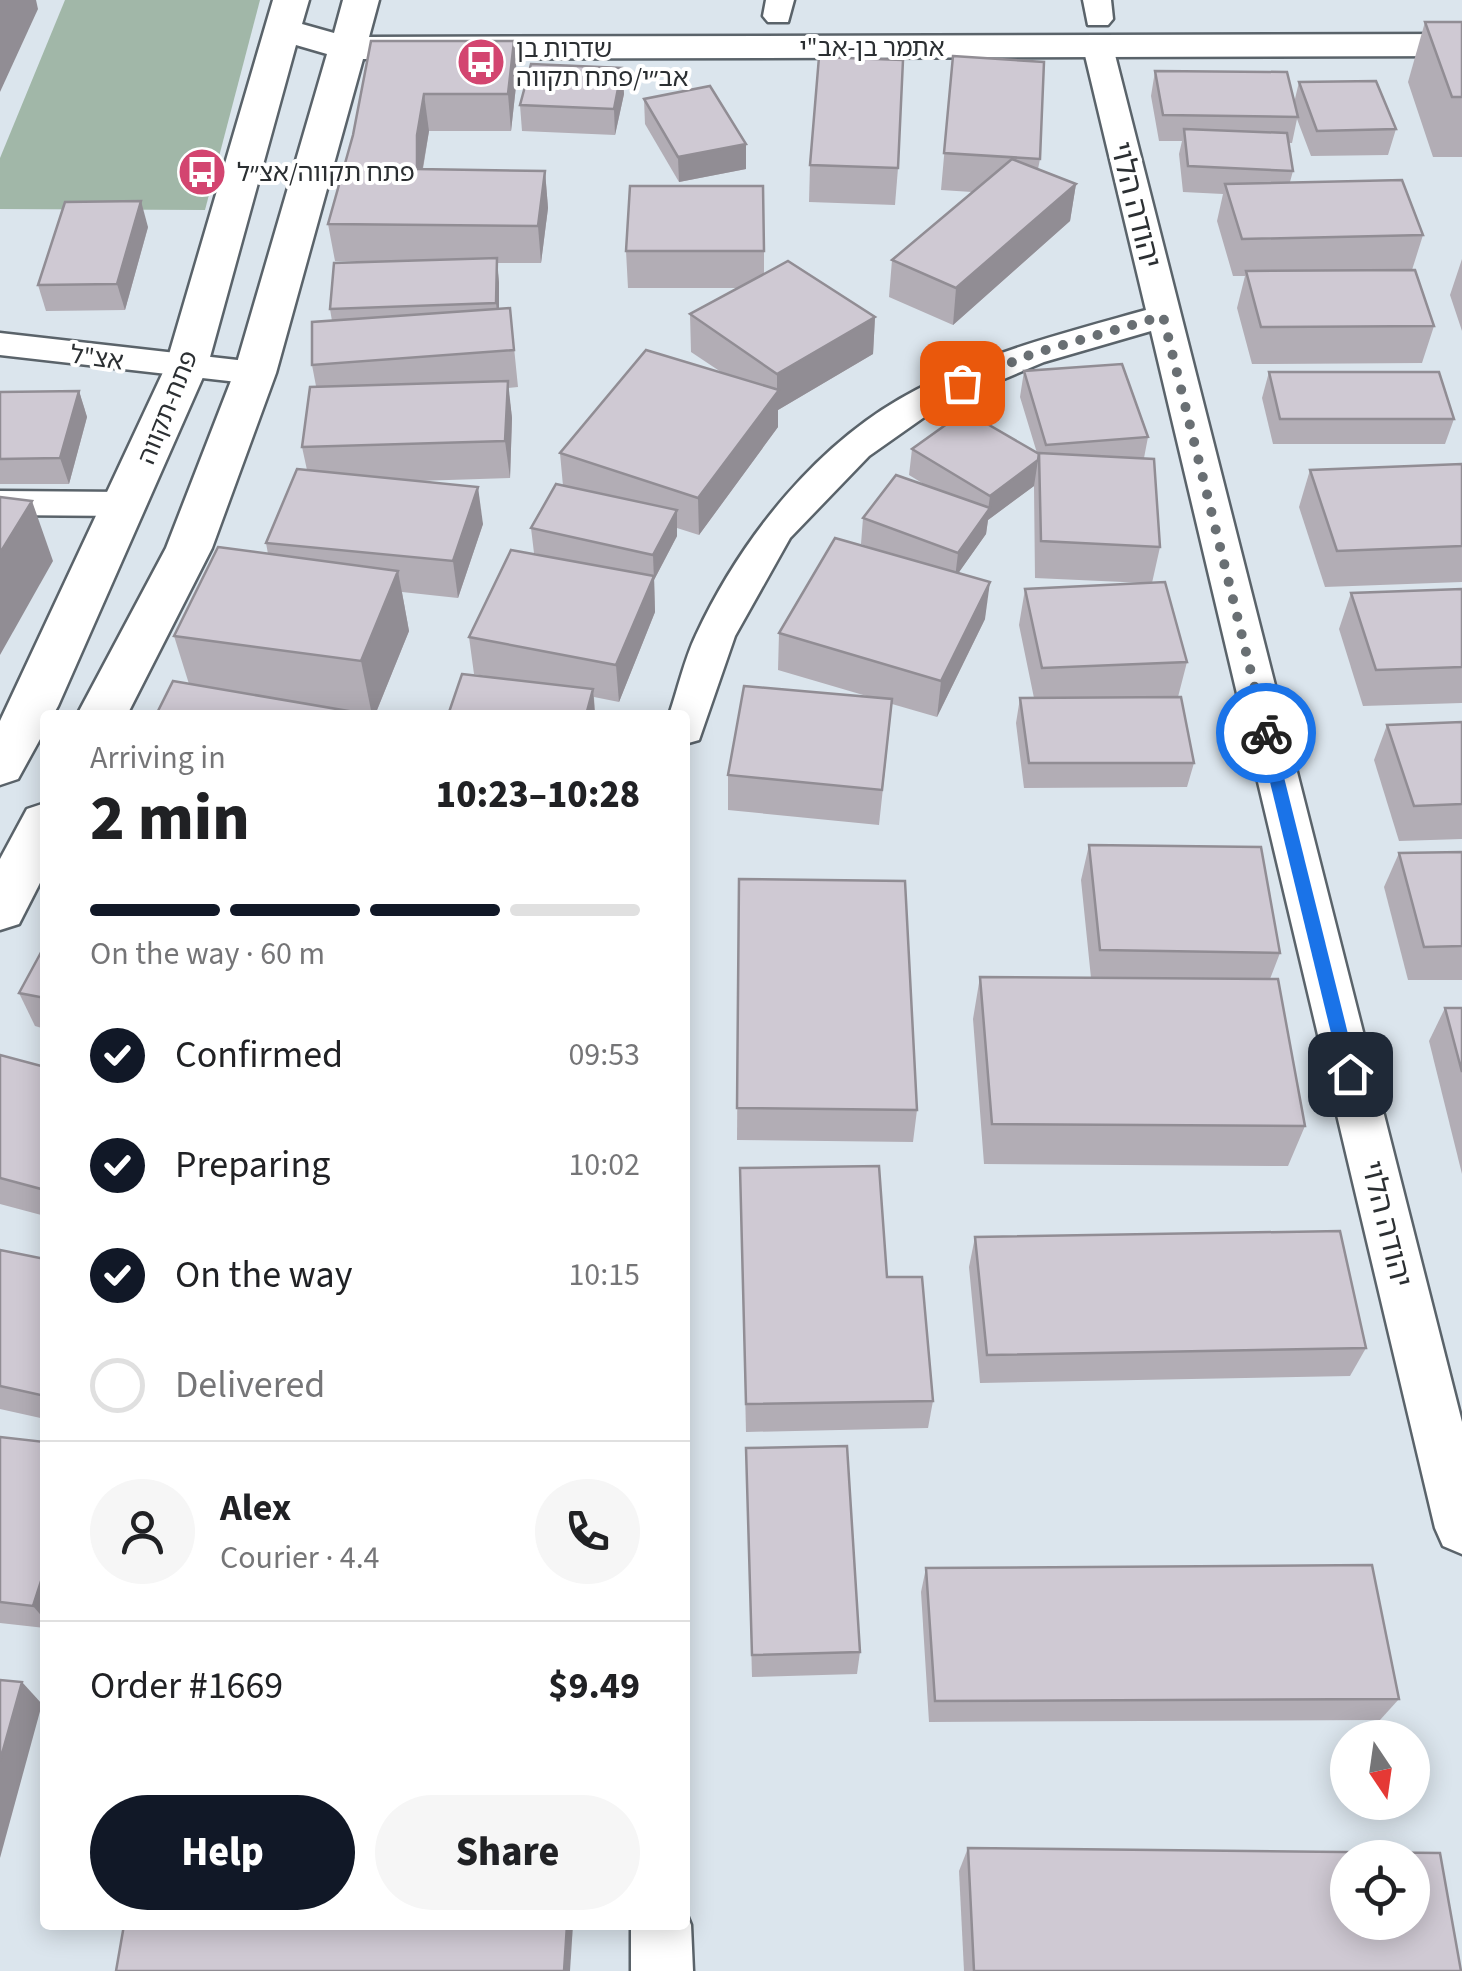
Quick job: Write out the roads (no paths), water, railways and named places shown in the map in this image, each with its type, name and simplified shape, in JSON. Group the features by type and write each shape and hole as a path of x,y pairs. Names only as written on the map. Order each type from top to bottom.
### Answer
{"main road":[{"path":"105,710 189,548 255,373 355,22 779,8 1098,22 1462,12"},
{"name":"אתמר בן-אב\"י","path":"288,15 355,22 1098,22 1462,46"},
{"name":"פתח-תקווה","path":"0,766 33,706 186,368 288,15"},
{"path":"0,909 40,833"}],"street":[{"name":"יהודה הלוי","path":"1098,22 1163,316 1462,1528"},
{"path":"690,714 715,636 776,530 856,448 927,398 1032,354 1163,316"},
{"name":"אצ\"ל","path":"0,344 255,373"},
{"path":"0,504 126,504"},
{"path":"661,1930 662,1971"}],"place":[{"name":"שדרות בן אב״י/פתח תקווה","path":"481,62"},
{"name":"פתח תקווה/אצ״ל","path":"202,172"}]}
